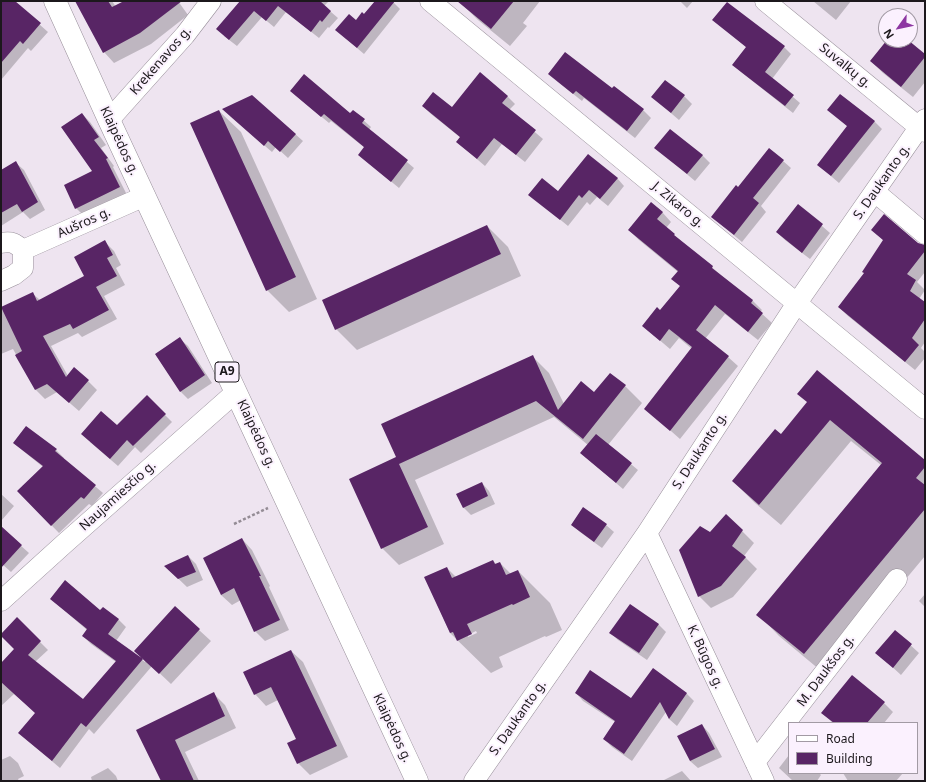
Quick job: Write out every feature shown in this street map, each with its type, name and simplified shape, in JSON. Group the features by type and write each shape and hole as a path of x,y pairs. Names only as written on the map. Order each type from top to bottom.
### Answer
{"highway":[{"name":"Klaipėdos g.","path":"55,1 417,781"}],"street":[{"name":"Krekenavos g.","path":"109,120 212,1"},
{"name":"J. Zikaro g.","path":"430,1 925,409"},
{"name":"Suvalkų g.","path":"765,1 923,126"},
{"name":"S. Daukanto g.","path":"474,781 647,533 797,304 923,126"},
{"path":"875,192 925,234"},
{"name":"Aušros g.","path":"23,250 145,196"},
{"path":"1,243 15,243 23,250 23,268 14,275 1,281"},
{"name":"Naujamiesčio g.","path":"1,601 236,392"},
{"name":"K. Būgos g.","path":"647,533 764,781"},
{"name":"M. Daukšos g.","path":"755,762 897,579"}],"path":[{"path":"234,524 287,500"}],"building":[{"path":"1,1 15,1 41,23 23,44 20,41 1,63"},
{"path":"75,1 108,1 112,7 124,1 182,1 140,33 103,53"},
{"path":"240,1 320,1 331,11 322,22 320,20 311,32 278,6 266,21 254,11 229,40 216,29"},
{"path":"375,1 395,1 357,48 335,30 349,14 356,20 362,12 364,14"},
{"path":"457,1 514,1 491,29"},
{"path":"727,2 785,46 765,72 794,95 785,106 732,65 746,47 712,20"},
{"path":"881,48 918,48 925,54 925,57 901,87 870,61"},
{"path":"565,52 612,88 614,86 644,109 627,131 576,91 573,94 548,74"},
{"path":"480,72 508,96 502,103 536,130 516,155 494,138 477,159 456,142 460,137 422,106 433,92 452,107"},
{"path":"304,74 350,113 353,110 365,119 362,123 408,160 391,182 358,155 364,147 324,114 321,117 290,91"},
{"path":"665,80 685,95 671,113 651,97"},
{"path":"840,94 875,121 831,176 817,165 847,126 827,110"},
{"path":"252,95 296,134 280,152 268,141 264,146 222,109"},
{"path":"219,110 296,277 266,291 190,123"},
{"path":"82,113 99,137 94,140 108,158 106,159 120,187 75,209 64,185 92,171 61,127"},
{"path":"670,129 703,155 687,174 654,148"},
{"path":"769,148 784,160 753,198 759,203 734,235 711,217 736,185 738,187"},
{"path":"588,154 618,178 600,199 589,190 582,198 579,195 560,220 528,195 542,178 558,191"},
{"path":"16,161 38,202 22,212 17,204 1,213 1,170"},
{"path":"651,202 663,212 657,219 675,234 674,235 713,266 712,268 753,300 751,303 763,313 748,332 715,305 696,330 729,356 670,431 644,409 692,347 669,329 660,341 642,326 657,307 660,310 680,286 671,279 678,271 628,230"},
{"path":"798,204 823,224 802,253 776,232"},
{"path":"884,214 918,243 925,245 925,251 907,274 916,280 910,291 925,302 925,319 912,338 919,345 905,362 838,307 864,273 862,272 883,240 871,230"},
{"path":"487,225 501,254 335,330 322,300"},
{"path":"105,240 113,255 107,258 117,276 96,287 109,310 73,329 70,324 43,336 66,377 74,367 89,380 69,403 47,384 35,390 15,355 22,351 1,307 33,292 37,301 84,276 74,257"},
{"path":"180,337 205,375 180,392 155,354"},
{"path":"533,355 558,410 581,381 594,392 610,373 626,385 583,439 536,401 399,464 428,527 381,549 349,479 396,457 381,424"},
{"path":"817,370 925,460 925,467 916,478 925,485 925,509 804,654 756,615 882,463 830,420 759,505 732,481 775,429 781,434 807,402 797,394"},
{"path":"147,395 166,414 133,446 127,440 110,459 81,434 101,411 117,425"},
{"path":"26,426 57,449 55,451 96,485 84,499 81,497 51,526 17,491 43,466 13,443"},
{"path":"596,434 632,463 616,483 580,453"},
{"path":"482,482 488,496 463,508 456,494"},
{"path":"583,507 607,524 594,542 571,525"},
{"path":"726,514 743,530 732,546 746,557 721,586 698,597 679,550 700,526 710,532"},
{"path":"1,526 22,545 1,568"},
{"path":"242,538 261,576 259,576 280,620 254,632 234,588 221,595 203,558"},
{"path":"188,555 196,572 178,579 164,566"},
{"path":"493,560 495,564 500,562 506,575 518,570 530,597 467,624 472,634 457,641 453,632 450,633 424,577 447,567 452,578"},
{"path":"65,580 100,610 103,607 119,619 108,634 143,659 86,727 81,723 52,761 18,733 35,713 1,682 1,663 14,649 1,636 1,634 17,617 41,641 28,655 83,699 116,661 82,636 87,629 50,599"},
{"path":"630,604 659,624 639,653 609,633"},
{"path":"175,606 200,629 159,674 134,651"},
{"path":"895,630 912,644 893,668 875,653"},
{"path":"291,650 337,746 297,764 287,743 296,739 271,687 254,695 243,672"},
{"path":"653,668 687,693 669,719 660,702 624,754 603,739 615,721 575,693 590,670 631,698"},
{"path":"852,675 885,702 868,722 833,722 821,713"},
{"path":"214,692 225,716 175,740 194,781 161,781 136,730"},
{"path":"702,724 715,749 690,761 677,736"}]}
